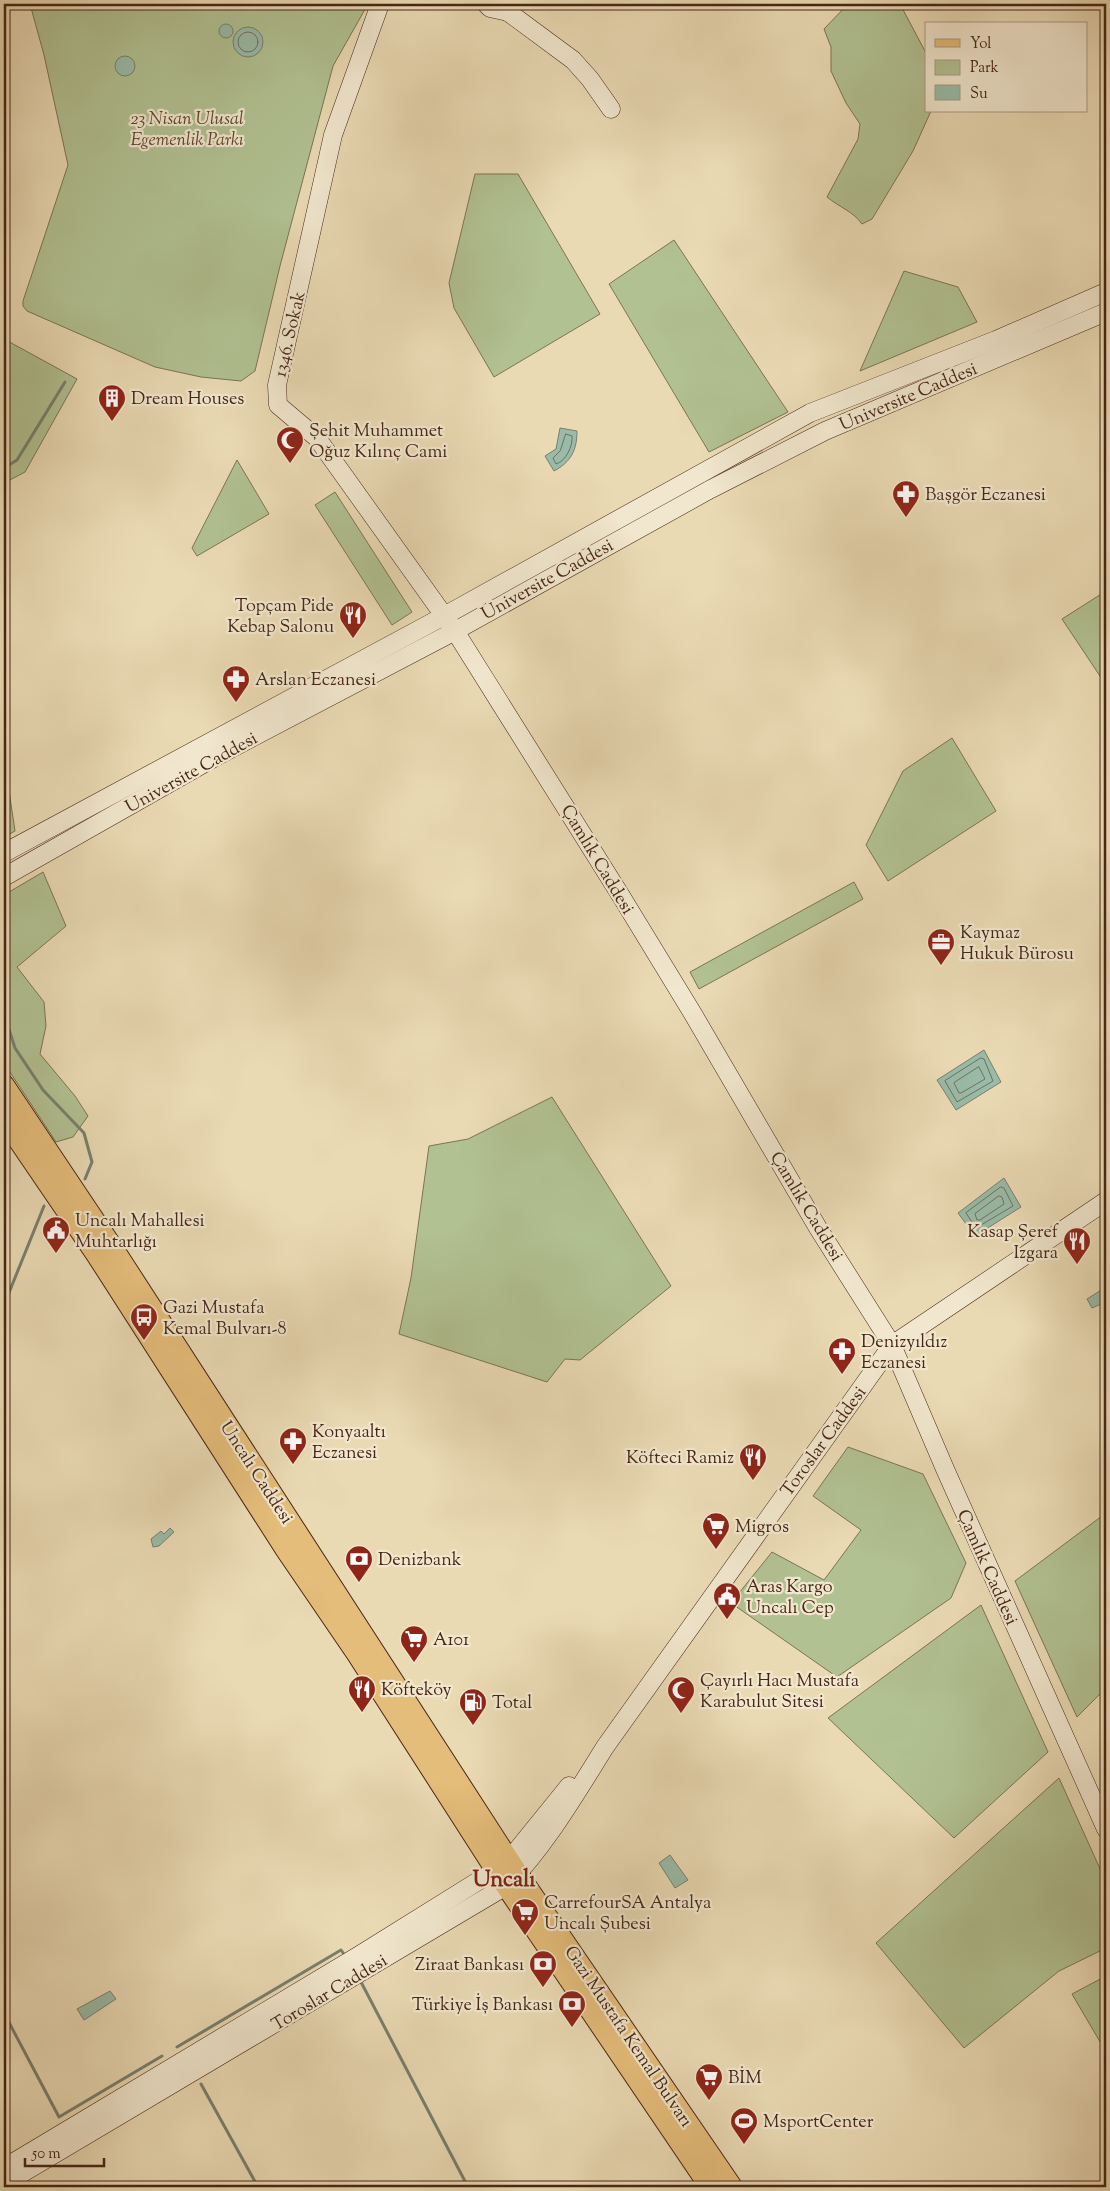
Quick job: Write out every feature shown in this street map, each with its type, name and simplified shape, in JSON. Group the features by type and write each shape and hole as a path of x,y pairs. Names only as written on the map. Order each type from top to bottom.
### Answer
{"main road":[{"name":"Uncalı Caddesi","path":"4,1085 111,1245 507,1873"},
{"name":"Uncalı Caddesi","path":"4,1118 96,1254 286,1550 507,1873"},
{"name":"Gazi Mustafa Kemal Bulvarı","path":"507,1873 710,2187"},
{"name":"Gazi Mustafa Kemal Bulvarı","path":"507,1873 732,2187"}],"street":[{"name":"1346. Sokak","path":"380,4 333,134 277,385 278,405 317,438 444,616"},
{"path":"486,4 490,8 506,8 573,60 590,79 611,109"},
{"name":"Universite Caddesi","path":"4,853 444,616 810,413 996,340 1106,292"},
{"name":"Universite Caddesi","path":"4,877 219,755 455,631 708,490 825,431 1106,312"},
{"name":"Çamlık Caddesi","path":"444,616 616,888 693,1014 818,1228 892,1345 948,1478 1106,1829"},
{"name":"Toroslar Caddesi","path":"4,2184 507,1873 567,1808 605,1747 892,1345 1106,1202"},
{"name":"Toroslar Caddesi","path":"4,2168 362,1963"}],"green space":[{"name":"23 Nisan Ulusal Egemenlik Parkı","path":"30,4 368,4 333,66 280,266 255,371 241,381 201,377 155,367 27,311 23,306 23,301 68,165 44,55"},
{"path":"848,4 900,4 925,51 925,112 931,112 913,151 872,219 862,224 851,213 827,197 858,139 860,124 846,103 831,71 831,47 824,29"},
{"path":"475,174 518,174 600,314 494,377 454,308 449,283"},
{"path":"674,240 788,412 709,452 609,284"},
{"path":"904,271 958,287 977,322 860,371"},
{"path":"4,339 77,379 25,472 4,483"},
{"path":"237,460 269,514 197,556 192,548"},
{"path":"335,492 412,612 392,625 315,505"},
{"path":"1106,591 1106,685 1062,619"},
{"path":"952,738 996,811 888,881 866,845 903,771"},
{"path":"4,785 9,791 15,831 4,837"},
{"path":"43,872 66,926 17,967 44,1002 46,1026 40,1054 75,1096 88,1116 73,1137 56,1142 4,1063 4,895"},
{"path":"854,882 863,899 699,989 690,972"},
{"path":"552,1097 671,1286 580,1360 565,1359 547,1382 399,1334 411,1278 429,1146 468,1139"},
{"path":"848,1447 923,1474 966,1563 951,1598 837,1677 731,1603 772,1552 824,1580 861,1530 813,1496"},
{"path":"1106,1513 1106,1688 1077,1717 1015,1581"},
{"path":"981,1605 1048,1752 954,1838 828,1718"},
{"path":"1059,1778 1106,1882 1106,1948 1059,1971 964,2048 876,1943"},
{"path":"1106,1976 1106,2052 1072,1994"}],"water":[{"path":"223,24 229,24 233,31 229,38 223,38 219,34 219,28"},
{"path":"248,27 259,31 263,42 259,53 248,57 237,53 233,42 237,31"},
{"path":"125,56 132,59 135,66 132,73 125,76 118,73 115,66 118,59"},
{"path":"560,428 577,431 577,438 572,455 565,464 554,471 545,456 556,449"},
{"path":"984,1050 1001,1082 956,1110 937,1080"},
{"path":"1004,1178 1021,1207 975,1236 958,1213"},
{"path":"1106,1287 1106,1302 1092,1308 1087,1299"},
{"path":"170,1528 174,1532 159,1546 153,1547 151,1539 161,1531 164,1534"},
{"path":"670,1855 688,1880 675,1888 659,1863"},
{"path":"110,1991 116,1999 84,2020 77,2009"}],"waterway":[{"path":"4,468 17,460 65,382"},
{"path":"4,819 5,825"},
{"path":"4,1014 15,1048 43,1090 84,1133 92,1162 85,1179"},
{"path":"4,1305 44,1206"},
{"path":"177,2047 341,1950 346,1957"},
{"path":"361,1982 468,2187"},
{"path":"4,2013 59,2117 162,2056"},
{"path":"201,2084 258,2187"}],"place":[{"name":"Dream Houses","path":"112,422"},
{"name":"Şehit Muhammet Oğuz Kılınç Cami","path":"290,464"},
{"name":"Başgör Eczanesi","path":"906,518"},
{"name":"Topçam Pide Kebap Salonu","path":"353,639"},
{"name":"Arslan Eczanesi","path":"236,703"},
{"name":"Kaymaz Hukuk Bürosu","path":"941,966"},
{"name":"Uncalı Mahallesi Muhtarlığı","path":"56,1254"},
{"name":"Kasap Şeref Izgara","path":"1077,1265"},
{"name":"Gazi Mustafa Kemal Bulvarı-8","path":"144,1341"},
{"name":"Denizyıldız Eczanesi","path":"842,1375"},
{"name":"Konyaaltı Eczanesi","path":"293,1465"},
{"name":"Köfteci Ramiz","path":"753,1481"},
{"name":"Migros","path":"716,1550"},
{"name":"Denizbank","path":"359,1583"},
{"name":"Aras Kargo Uncalı Cep","path":"727,1620"},
{"name":"A101","path":"414,1663"},
{"name":"Köfteköy","path":"362,1713"},
{"name":"Çayırlı Hacı Mustafa Karabulut Sitesi","path":"681,1714"},
{"name":"Total","path":"473,1726"},
{"name":"CarrefourSA Antalya Uncalı Şubesi","path":"525,1936"},
{"name":"Ziraat Bankası","path":"543,1988"},
{"name":"Türkiye İş Bankası","path":"572,2028"},
{"name":"BİM","path":"709,2101"},
{"name":"MsportCenter","path":"744,2145"}],"district":[{"name":"Uncalı","path":"504,1878"}]}
